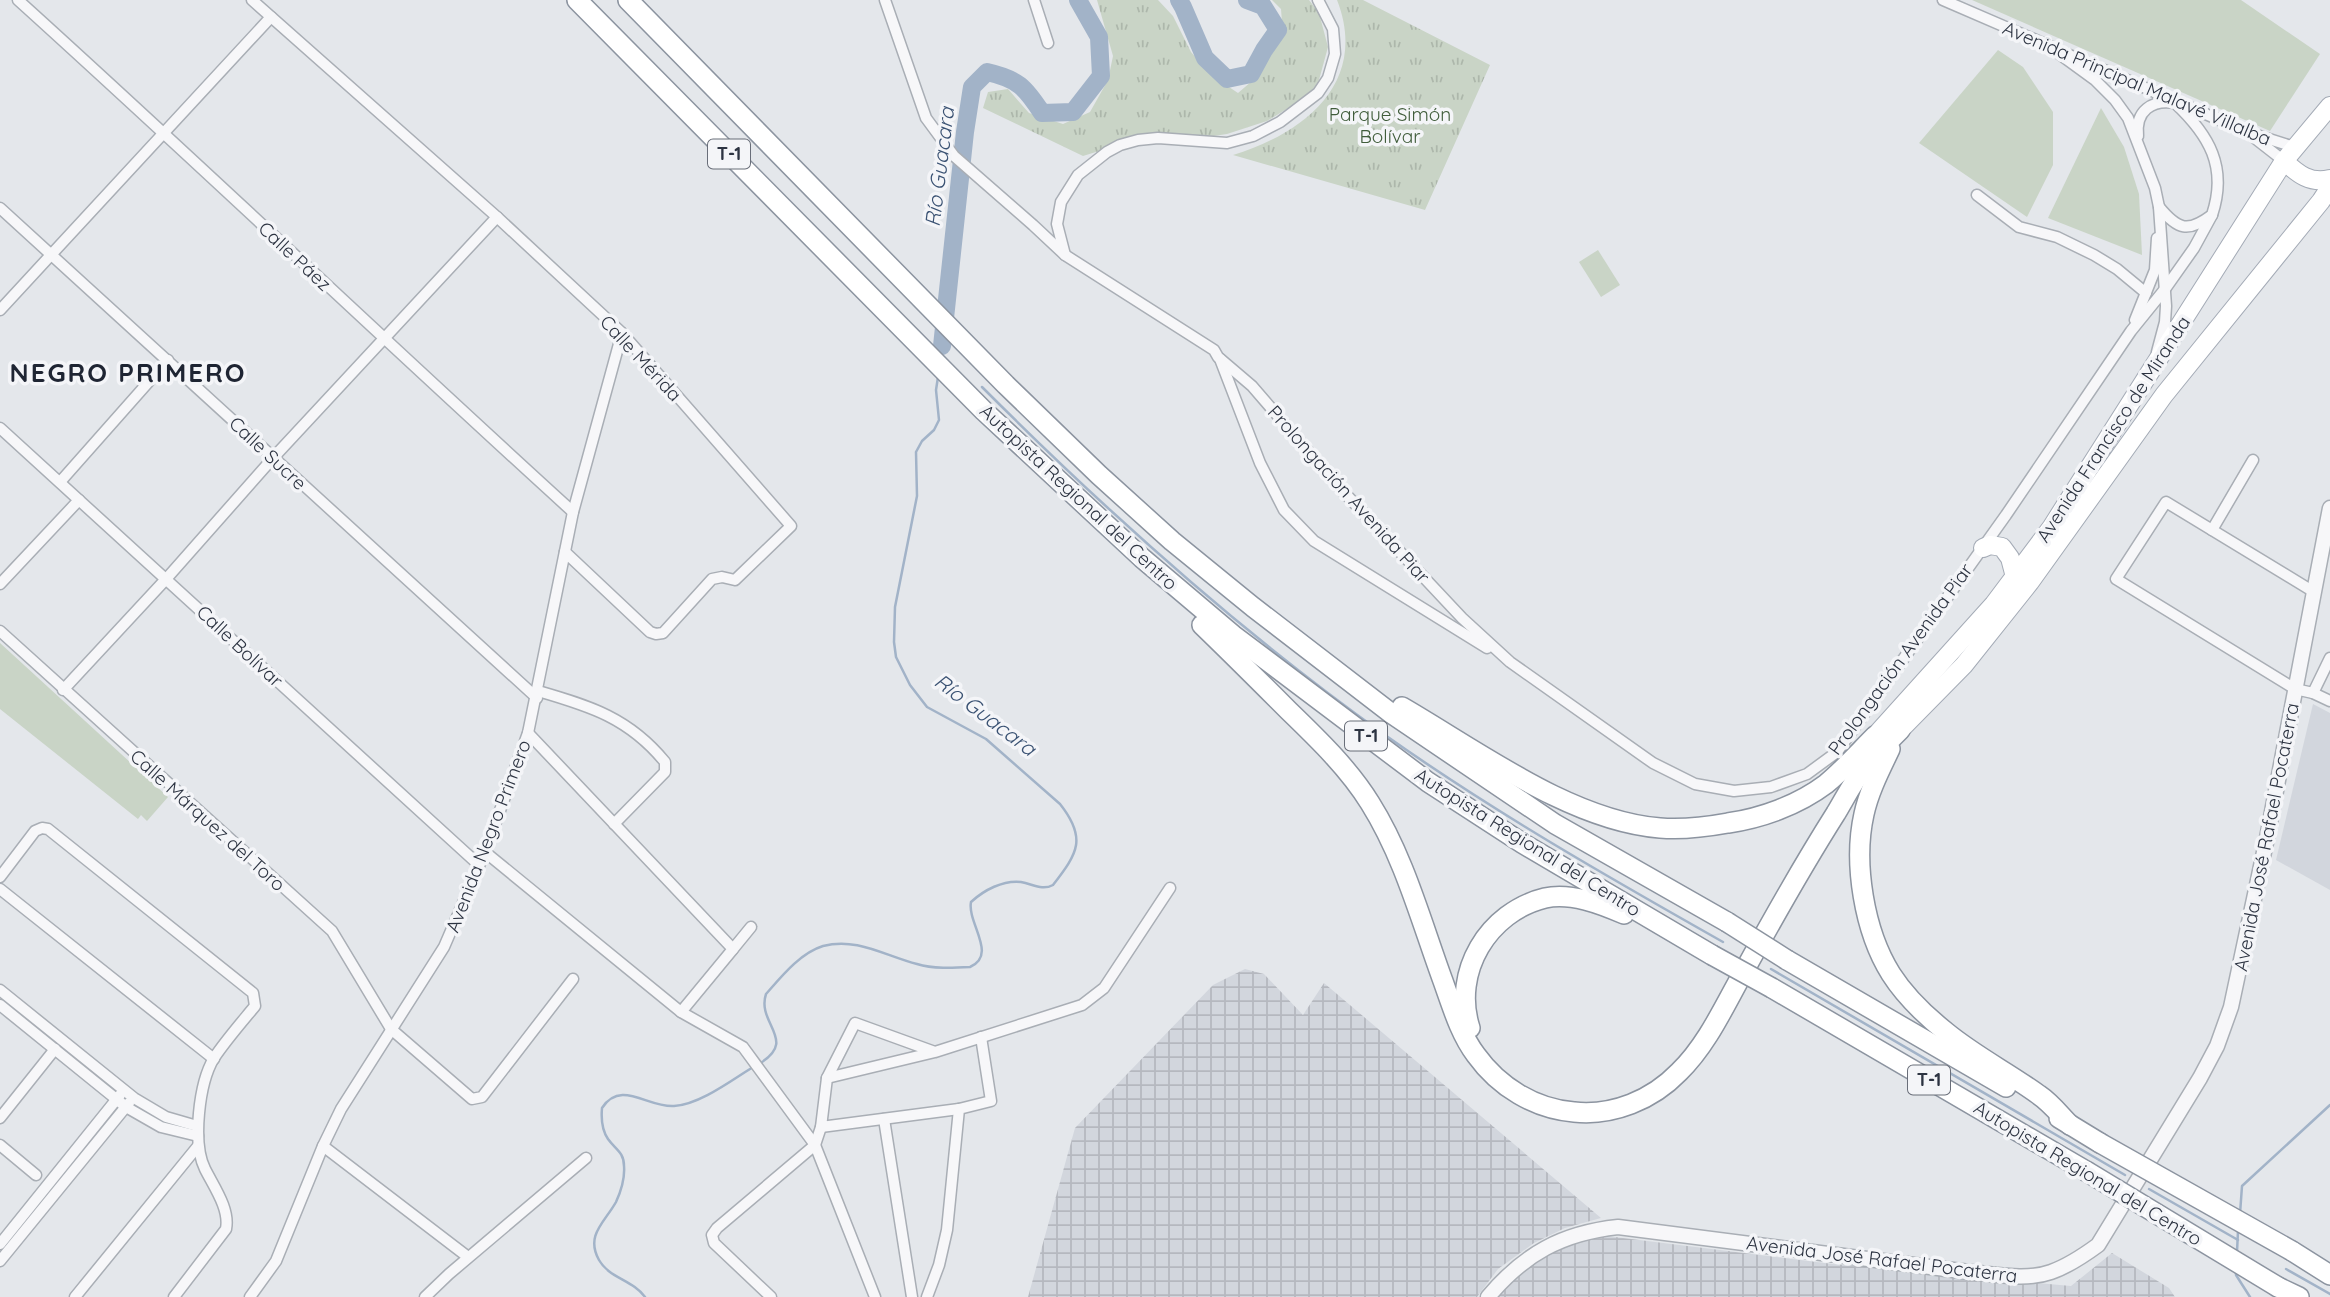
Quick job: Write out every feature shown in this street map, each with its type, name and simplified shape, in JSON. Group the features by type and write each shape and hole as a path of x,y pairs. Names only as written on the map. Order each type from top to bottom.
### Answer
{"highway":[{"name":"Autopista Regional del Centro","path":"577,0 984,411 1142,558 1233,635 1428,782 1522,843 2086,1171 2290,1293"},
{"name":"Autopista Regional del Centro","path":"628,0 1098,475 1172,541 1253,607 1392,714 1555,824 2330,1275"},
{"path":"1053,477 1078,512 1178,601 1343,767 1369,801 1388,834 1467,1042 1477,1057 1505,1086 1544,1107 1585,1113 1605,1112 1635,1103 1678,1074 1713,1025 1826,828 1864,769 1900,730"},
{"path":"1253,607 1377,692 1502,766 1556,796 1615,820 1661,828 1710,827 1755,818 1797,802 1825,784 1875,736"},
{"path":"1900,730 1877,775 1864,814 1860,850 1861,884 1875,943 1891,974 1921,1010 1948,1034 2042,1097 2070,1125"},
{"path":"1711,955 1606,906 1572,898 1546,898 1510,915 1489,932 1478,947 1466,983 1468,1020 1481,1052 1495,1069 1532,1094 1555,1103 1577,1106 1618,1099 1640,1090 1676,1060 1692,1040 1833,798 1875,736"}],"main road":[{"name":"Avenida Francisco de Miranda","path":"1875,736 1994,604 2051,528 2289,154 2330,106"},
{"path":"2289,154 2297,173 2309,180 2330,179"},
{"name":"Avenida Francisco de Miranda","path":"1900,730 1964,665 2030,582 2164,395 2330,187"},
{"path":"1983,548 1990,545 2002,547 2010,558 2015,577"}],"street":[{"name":"Calle Páez","path":"18,0 573,512"},
{"name":"Calle Mérida","path":"252,0 497,217 622,333 791,526 734,580 722,577 712,579 663,632 656,634 650,632 565,552"},
{"name":"Prolongación Avenida Piar","path":"885,0 926,118 954,156 1065,256 1214,350 1252,386 1340,488 1462,618 1510,662"},
{"path":"1034,0 1048,43"},
{"path":"1065,256 1057,224 1061,202 1078,175 1091,163 1120,145 1138,140 1157,138 1227,143 1253,136 1280,122 1318,93 1328,78 1335,54 1333,29 1318,0"},
{"name":"Avenida Principal Malavé Villalba","path":"1942,0 2175,103 2205,113 2289,154"},
{"path":"0,310 271,17"},
{"path":"2047,45 2095,80 2115,100 2128,118 2155,188 2160,207 2165,321 2159,346 2144,382"},
{"path":"2131,331 2194,248 2212,215 2218,187 2213,152 2196,123 2175,103 2158,102 2140,114 2136,125 2139,147"},
{"path":"2196,123 2205,113"},
{"path":"2247,132 2289,154"},
{"path":"1977,195 2019,228 2057,237 2094,255 2117,269 2146,293"},
{"path":"2160,207 2169,220 2192,228 2212,215"},
{"path":"2131,331 2155,270 2160,207"},
{"name":"Calle Sucre","path":"0,208 537,695"},
{"path":"63,690 273,458 497,217"},
{"path":"1033,225 1048,227 1057,224"},
{"name":"Prolongación Avenida Piar","path":"1219,357 1260,463 1284,510 1314,541 1510,662 1653,763 1695,784 1734,791 1771,787 1807,774 1837,752 1983,548 2131,331"},
{"name":"Avenida Negro Primero","path":"250,1297 276,1261 341,1108 444,947 485,852 528,733 573,512 622,333"},
{"path":"60,482 168,360"},
{"name":"Calle Bolívar","path":"0,428 478,865"},
{"path":"2212,530 2253,460"},
{"path":"0,584 79,500"},
{"path":"2314,592 2166,502 2116,579 2295,689 2314,693 2330,702"},
{"name":"Avenida José Rafael Pocaterra","path":"1488,1297 1503,1278 1527,1259 1561,1239 1588,1230 1618,1227 1969,1272 2022,1276 2049,1273 2075,1261 2098,1245 2200,1078 2217,1046 2231,1007 2262,865 2330,508"},
{"name":"Calle Márquez del Toro","path":"0,631 332,931 391,1029 472,1099 482,1097 573,979"},
{"path":"2314,693 2330,658"},
{"path":"537,695 587,706 614,718 631,729 665,762 665,772 614,824"},
{"path":"528,733 733,949"},
{"path":"0,877 35,831 48,829 253,993 255,1006 214,1059 204,1082 198,1136 200,1159 228,1216 226,1229 174,1297"},
{"path":"485,852 681,1012 743,1047 815,1145 876,1297"},
{"path":"827,1078 936,1052 1082,1005 1104,988 1170,888"},
{"path":"0,889 214,1059"},
{"path":"681,1012 751,927"},
{"path":"0,990 130,1102 166,1117 198,1136"},
{"path":"0,1005 55,1049 120,1094"},
{"path":"771,1297 714,1244 712,1235 815,1145 821,1127 827,1078 855,1023 936,1052"},
{"path":"821,1127 958,1109 991,1101 981,1037"},
{"path":"0,1118 55,1049"},
{"path":"0,1244 120,1094"},
{"path":"0,1261 130,1102"},
{"path":"927,1297 939,1265 947,1230 958,1109"},
{"path":"884,1119 912,1297"},
{"path":"75,1297 198,1136"},
{"path":"0,1145 36,1175"},
{"path":"323,1146 468,1257"},
{"path":"425,1297 468,1257 586,1158"}],"shaded area":[{"path":"2313,704 2330,713 2330,890 2276,860"},
{"path":"1245,969 1264,974 1303,1015 1324,983 1601,1218 1565,1228 1534,1243 1498,1269 1477,1297 1028,1297 1075,1128 1213,985"},
{"path":"1607,1236 1833,1264 2071,1286 2112,1253 2169,1288 2175,1297 1494,1297 1509,1280 1564,1243 1586,1237"}],"green space":[{"name":"Parque Simón Bolívar","path":"1097,0 1158,0 1173,16 1191,52 1211,75 1238,93 1252,81 1283,36 1281,9 1272,0 1309,0 1319,13 1328,47 1316,91 1267,121 1227,134 1200,138 1154,134 1083,156 983,108 988,92 1008,89 1029,113 1063,124 1090,112 1108,80 1113,56"},
{"name":"Parque Simón Bolívar","path":"1337,0 1363,0 1490,65 1425,210 1233,155 1284,133 1306,118 1324,100 1337,79 1344,56 1345,29"},
{"path":"1972,0 2241,0 2320,54 2270,131"},
{"path":"1998,50 2023,67 2053,112 2053,165 2027,217 1919,143"},
{"path":"2101,108 2124,147 2139,194 2142,255 2048,218"},
{"path":"1598,250 1620,285 1601,297 1579,262"},
{"path":"0,643 168,797 147,821 141,815 138,819 0,709"}],"waterway":[{"name":"Río Guacara","path":"942,346 972,87 987,72 1020,85 1042,113 1073,112 1101,76 1099,37 1078,0"},
{"name":"Río Guacara","path":"1179,0 1205,58 1227,79 1251,74 1278,30 1263,6 1247,0"},
{"name":"Río Guacara","path":"940,357 942,346"},
{"name":"Río Guacara","path":"759,1064 776,1047 774,1031 764,1005 766,994 806,954 823,946 848,944 923,966 970,967 978,962 982,947 971,902 1001,884 1021,882 1041,887 1053,885 1068,864 1076,845 1074,827 1060,804 986,739 927,707 910,685 896,657 895,607 917,496 916,452 939,420 936,390 938,377"},
{"path":"982,387 1176,570 1331,696 1426,763 1510,817 1723,942"},
{"path":"1771,969 2125,1175"},
{"name":"Río Guacara","path":"645,1297 603,1266 595,1251 595,1236 616,1202 624,1171 621,1154 604,1132 602,1108 609,1100 626,1095 664,1105 684,1105 715,1091 753,1067"},
{"path":"2240,1214 2242,1186 2330,1105"},
{"path":"2149,1189 2238,1240"},
{"path":"2237,1252 2238,1231"},
{"path":"2236,1269 2236,1275 2250,1297"},
{"path":"2286,1269 2330,1294"}],"district":[{"name":"NEGRO PRIMERO","path":"128,373"}]}
